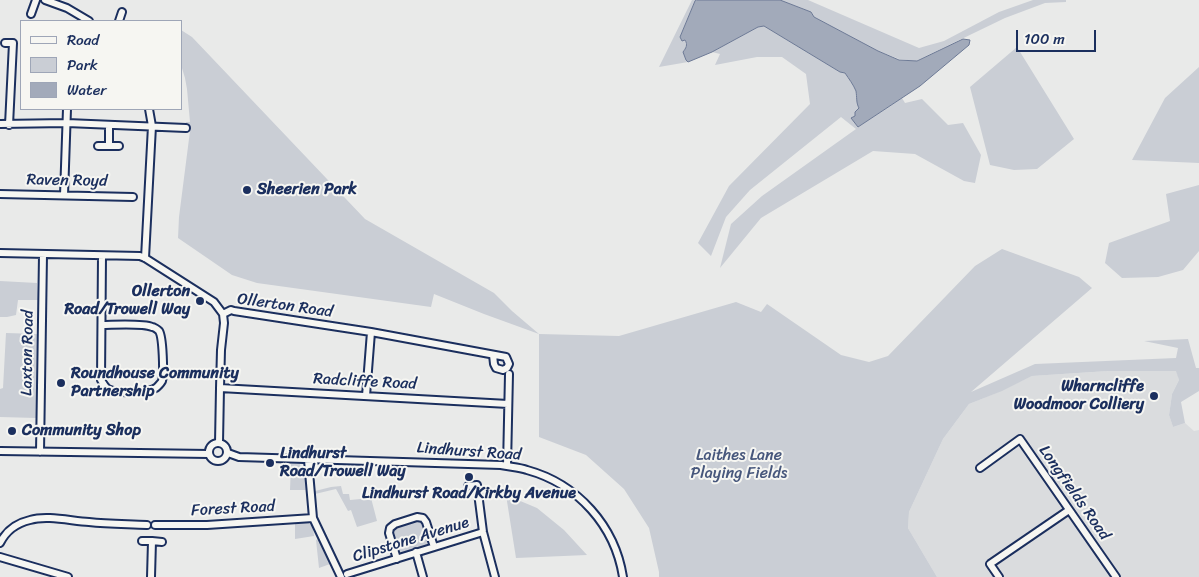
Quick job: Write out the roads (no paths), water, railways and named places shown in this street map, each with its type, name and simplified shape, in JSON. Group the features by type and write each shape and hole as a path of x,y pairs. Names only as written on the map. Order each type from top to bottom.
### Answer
{"street":[{"path":"31,14 36,0"},
{"path":"45,0 60,3 87,20"},
{"path":"119,20 122,12"},
{"path":"4,43 13,43 9,125"},
{"path":"64,195 67,110"},
{"path":"145,258 152,126 149,110"},
{"path":"0,124 186,128"},
{"path":"108,146 109,125"},
{"path":"98,146 119,146"},
{"name":"Raven Royd","path":"0,194 133,197"},
{"name":"Ollerton Road","path":"0,254 140,256 214,302 223,314 231,310 371,332 494,356"},
{"name":"Laxton Road","path":"40,452 42,254"},
{"path":"102,256 101,380 109,390 115,392 147,391 153,390 158,386 163,376 162,337 159,331 154,327 146,325 102,325"},
{"path":"219,443 223,314"},
{"path":"366,396 371,332"},
{"path":"507,466 509,374"},
{"name":"Radcliffe Road","path":"220,388 508,404"},
{"name":"Longfields Road","path":"980,468 1020,439 1116,577"},
{"path":"209,454 211,446 219,443 226,447 228,453"},
{"name":"Lindhurst Road","path":"0,451 209,454 212,459 218,462 225,459 228,453 239,457 507,466 529,470 573,492 594,511 615,547 623,577"},
{"path":"308,460 313,518 344,576"},
{"path":"468,486 477,485 483,532 495,577"},
{"path":"1000,577 990,564 1069,510"},
{"path":"397,559 389,533 390,528 395,524 417,517 423,518 434,547"},
{"name":"Forest Road","path":"0,543 9,530 19,524 43,518 90,523 207,525 313,518"},
{"name":"Clipstone Avenue","path":"344,576 483,532"},
{"path":"142,541 162,542"},
{"path":"151,577 152,541"},
{"path":"416,552 423,577"},
{"path":"0,557 68,577"}],"water":[{"path":"697,0 780,0 811,12 814,17 899,60 917,61 963,39 970,40 969,45 920,86 858,127 851,118 855,116 855,112 859,108 856,91 845,73 840,72 764,26 758,27 712,52 688,62 683,52 686,42 685,40 682,41 680,37"}],"place":[{"name":"Sheerien Park","path":"247,190"},
{"name":"Ollerton Road/Trowell Way","path":"200,301"},
{"name":"Roundhouse Community Partnership","path":"61,383"},
{"name":"Wharncliffe Woodmoor Colliery","path":"1154,396"},
{"name":"Community Shop","path":"12,431"},
{"name":"Lindhurst Road/Trowell Way","path":"270,463"},
{"name":"Lindhurst Road/Kirkby Avenue","path":"469,477"}],"park label":[{"name":"Laithes Lane Playing Fields","path":"739,465"}]}
